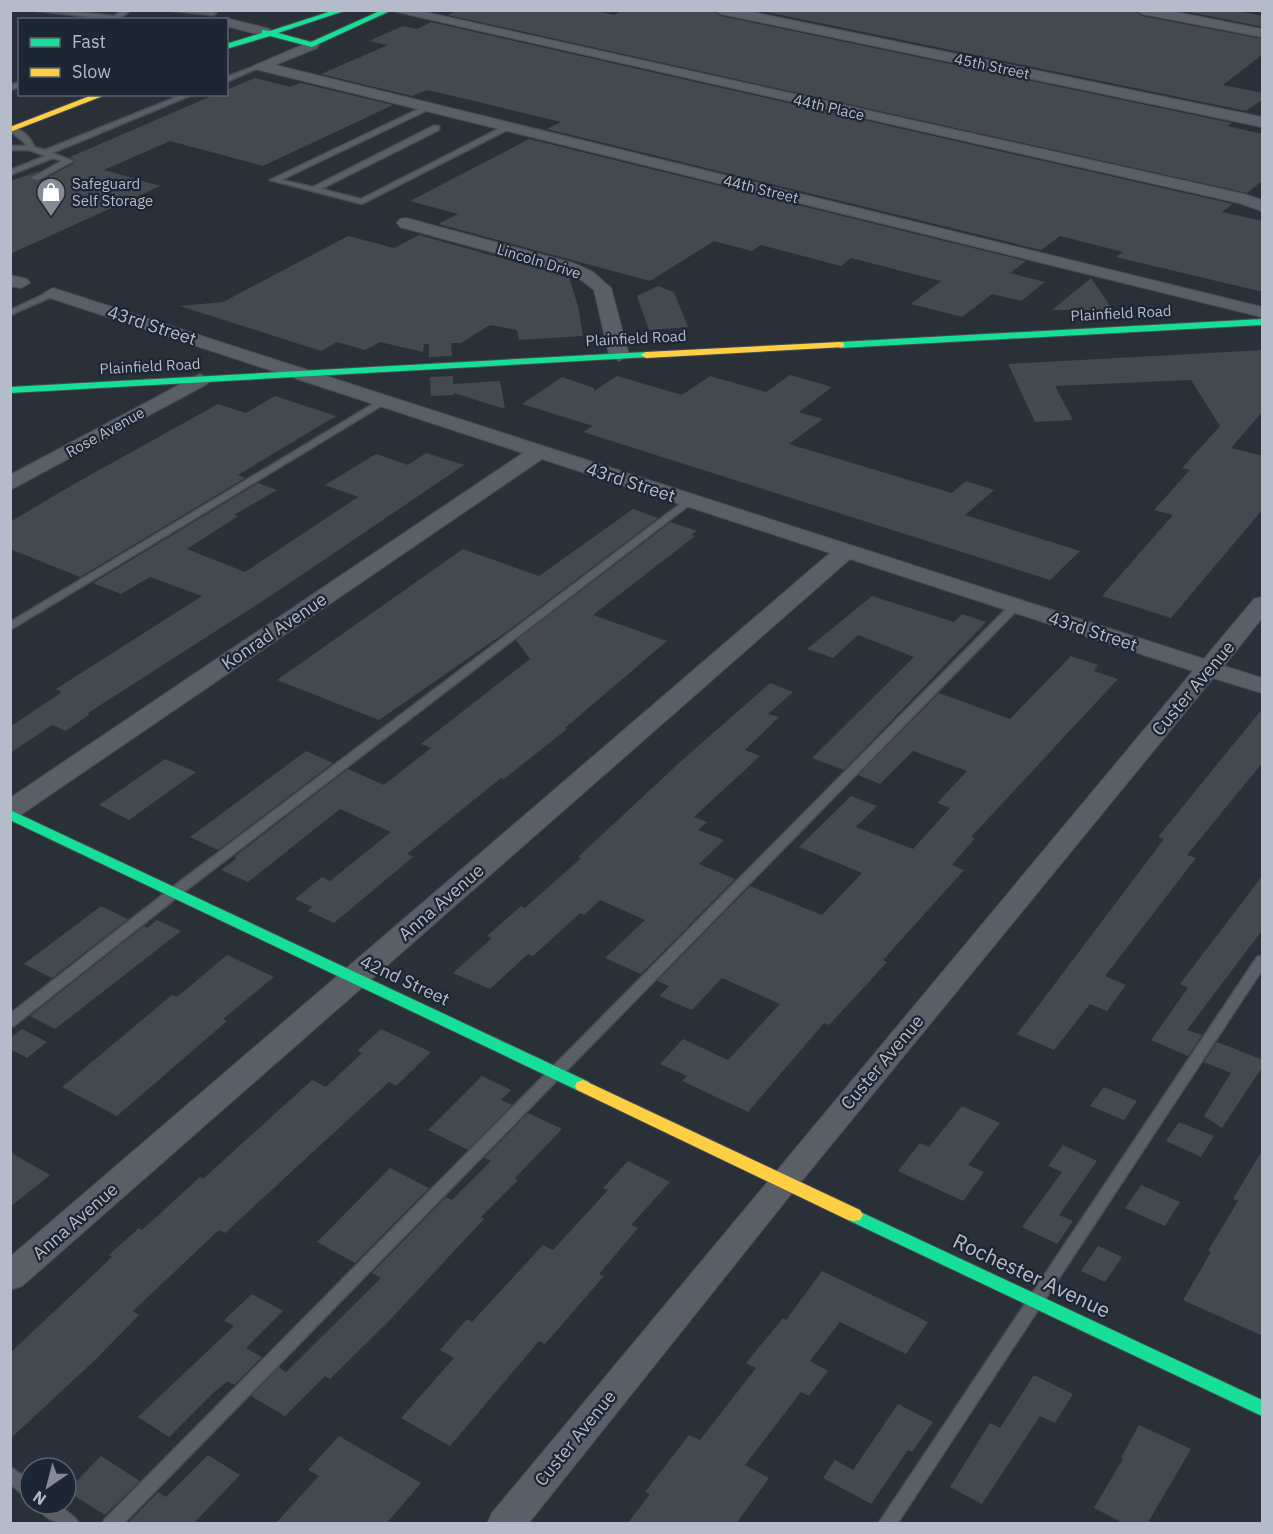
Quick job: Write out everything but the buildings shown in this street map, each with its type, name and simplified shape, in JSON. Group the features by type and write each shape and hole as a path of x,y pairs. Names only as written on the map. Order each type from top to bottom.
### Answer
{"street":[{"path":"265,32 269,26 306,10"},
{"path":"228,46 265,32 294,29 344,10"},
{"path":"260,66 389,10"},
{"name":"44th Place","path":"395,10 1221,194 1263,206"},
{"name":"45th Street","path":"721,10 1263,122"},
{"path":"1142,10 1263,33"},
{"path":"228,23 312,45"},
{"name":"44th Street","path":"260,66 1263,312"},
{"path":"12,130 99,96"},
{"name":"Lincoln Drive","path":"406,223 567,267 587,276 602,288 620,355"},
{"name":"43rd Street","path":"53,293 1263,686"},
{"name":"Plainfield Road","path":"10,390 620,355 1263,322"},
{"name":"Rose Avenue","path":"10,484 200,380"},
{"name":"Konrad Avenue","path":"10,812 538,452"},
{"name":"Anna Avenue","path":"10,1277 846,552"},
{"name":"Custer Avenue","path":"506,1524 783,1181 1263,604"},
{"name":"42nd Street","path":"10,812 783,1181"},
{"name":"Rochester Avenue","path":"783,1181 1263,1408"}],"lane":[{"path":"33,10 103,18"},
{"path":"114,18 128,10"},
{"path":"168,10 216,14"},
{"path":"228,79 260,66"},
{"path":"10,173 186,96"},
{"path":"430,107 274,180 362,202 509,127"},
{"path":"314,190 436,128"},
{"path":"12,130 29,142 30,148"},
{"path":"10,148 30,148 69,161 35,178"},
{"path":"10,313 53,293"},
{"path":"10,627 383,401"},
{"path":"10,1022 175,892 688,501"},
{"path":"111,1524 1015,606"},
{"path":"887,1524 1263,960"}],"traffic: fast":[{"path":"228,46 344,10"},
{"path":"265,32 312,45 389,10"},
{"path":"840,345 1262,322"},
{"path":"10,390 646,355"},
{"path":"10,814 583,1086"},
{"path":"854,1215 1262,1408"}],"traffic: slow":[{"path":"10,130 99,96"},
{"path":"646,355 840,345"},
{"path":"583,1086 854,1215"}],"place":[{"name":"Safeguard Self Storage","path":"51,218"}]}
